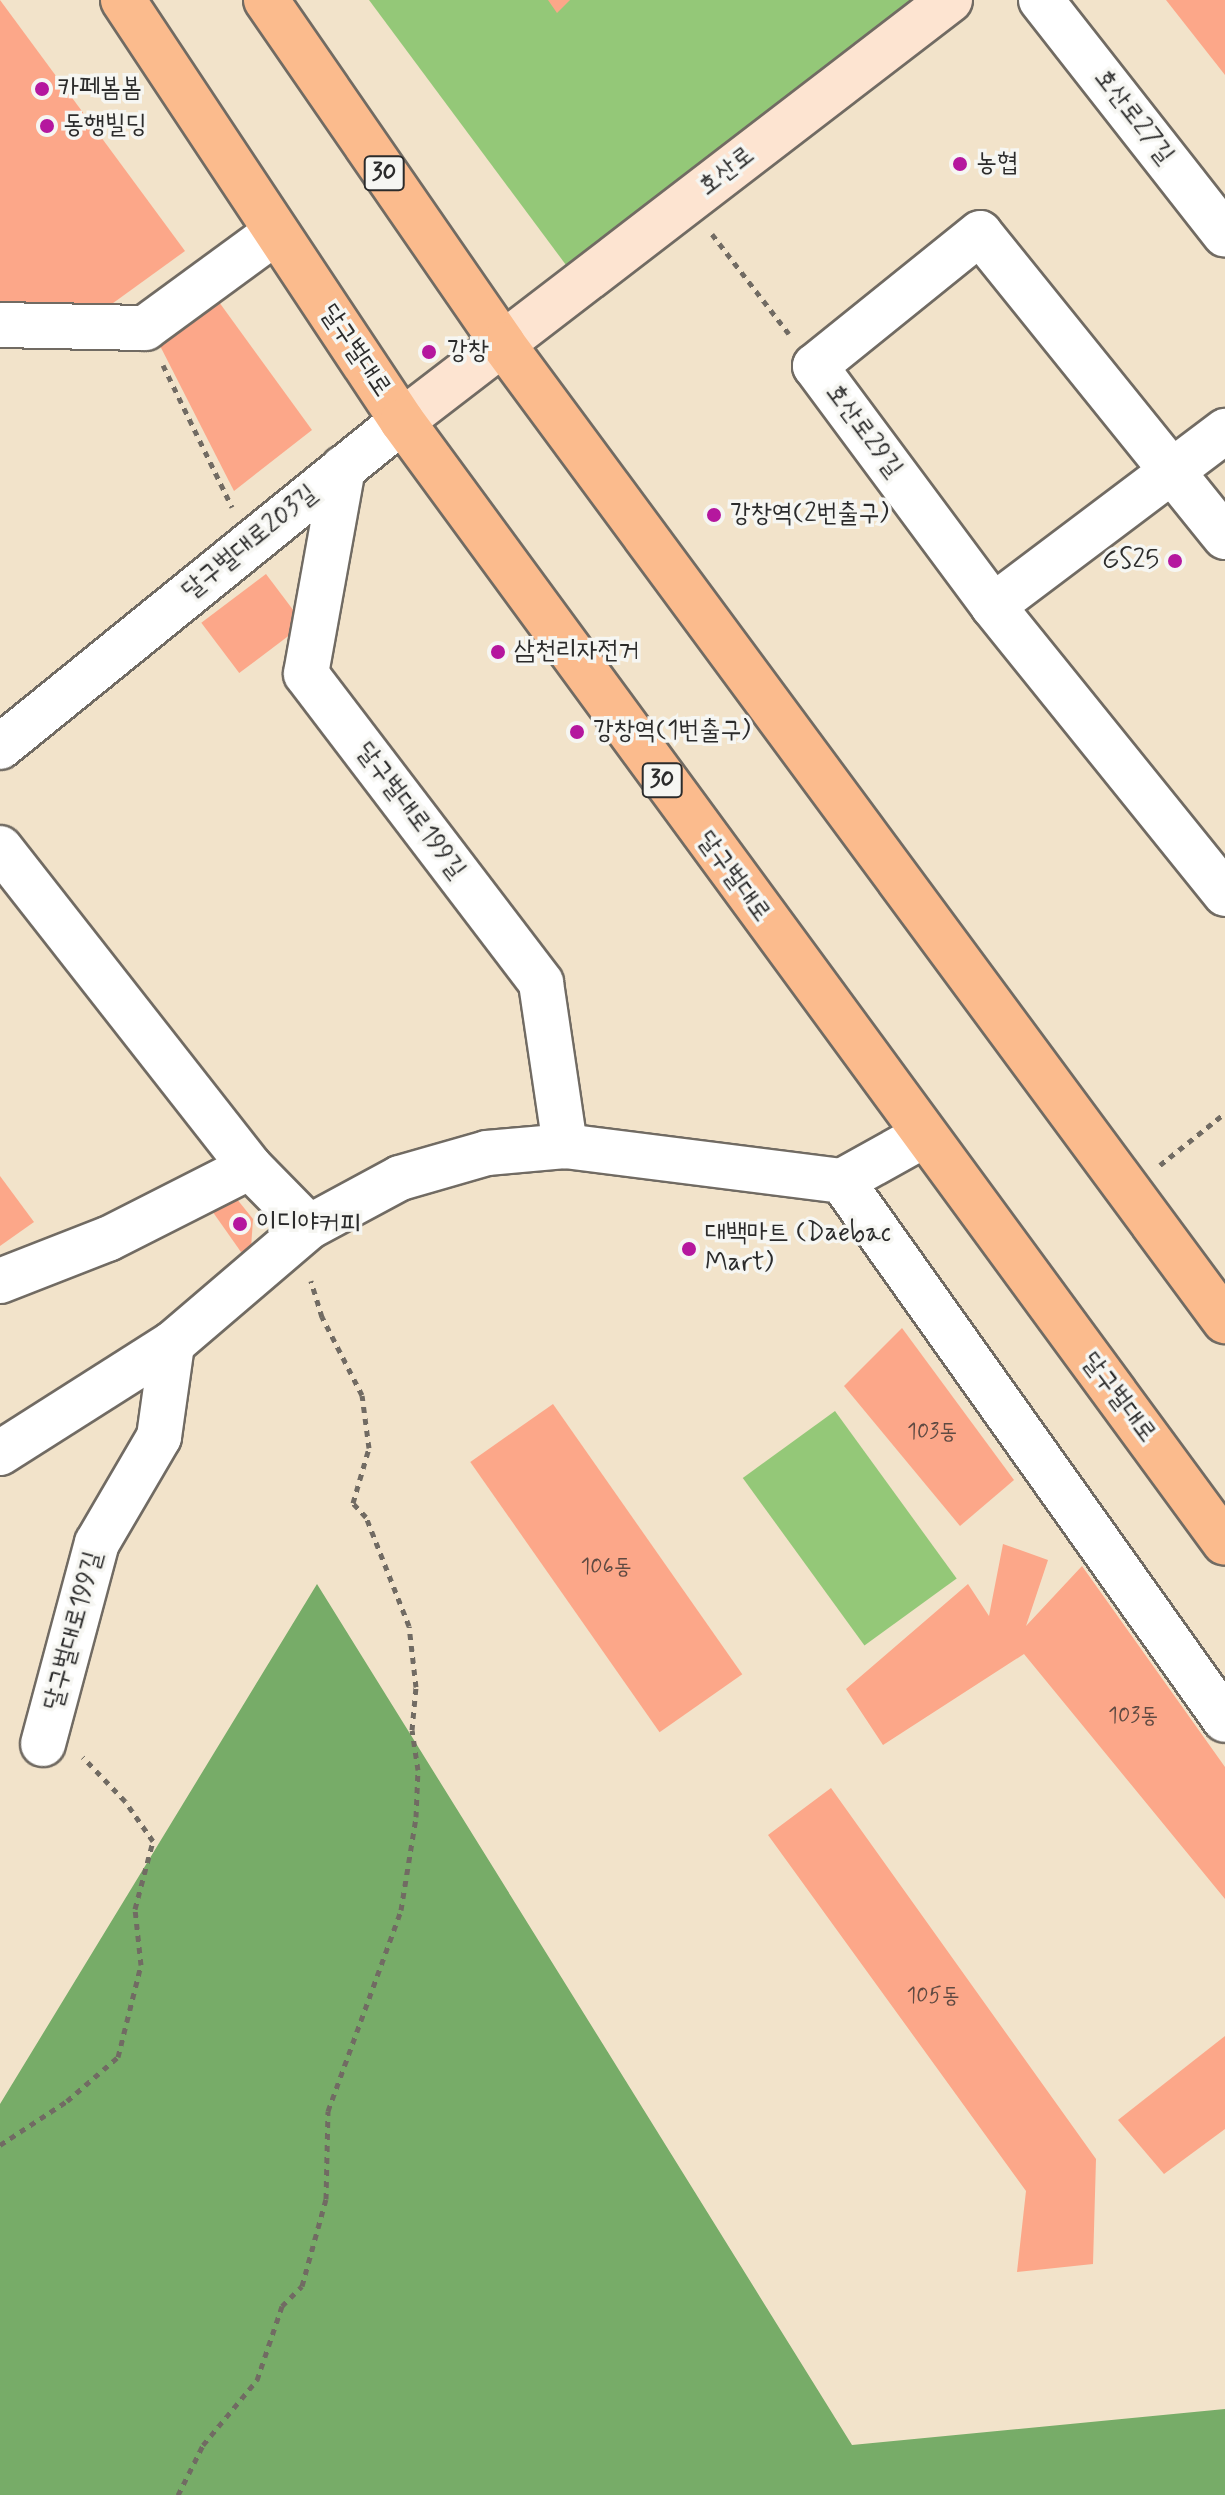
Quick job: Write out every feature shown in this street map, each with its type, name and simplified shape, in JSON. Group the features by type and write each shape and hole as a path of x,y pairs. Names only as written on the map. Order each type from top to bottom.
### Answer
{"main road":[{"name":"달구벌대로","path":"123,0 402,421 923,1136 1225,1543"},
{"name":"30","path":"266,0 503,344 1225,1321"}],"street":[{"name":"호산로","path":"503,344 950,0"},
{"name":"호산로27길","path":"1041,0 1225,235"},
{"path":"0,325 145,328 276,232"},
{"name":"호산로29길","path":"1225,537 980,233 815,366 993,606 1225,894"},
{"name":"달구벌대로203길","path":"0,747 249,542 503,344"},
{"path":"993,606 1225,431"},
{"name":"달구벌대로199길","path":"343,468 306,674 541,983 565,1146"},
{"path":"0,848 302,1233"},
{"path":"0,1453 172,1344 302,1233 400,1178 487,1153 565,1146 842,1181 923,1136"},
{"path":"0,1281 108,1239 250,1167"},
{"path":"842,1181 1225,1720"},
{"name":"달구벌대로199길","path":"43,1744 97,1543 159,1437 172,1344"}],"path":[{"path":"687,203 815,366"},
{"path":"145,328 249,542"},
{"path":"1128,1192 1225,1113"},
{"path":"178,2495 203,2445 257,2380 282,2306 302,2286 312,2260 326,2199 328,2111 401,1910 416,1817 418,1770 412,1730 416,1687 409,1626 366,1517 353,1503 369,1448 362,1395 322,1317 302,1233"},
{"path":"0,2145 67,2101 118,2057 141,1965 135,1909 153,1841 125,1801 62,1735 43,1744"}],"green space":[{"path":"369,0 911,0 566,265"},
{"path":"835,1411 957,1578 864,1645 743,1478"},
{"path":"317,1584 852,2445 1225,2409 1225,2495 0,2495 0,2104"}],"building":[{"name":"동행빌딩","path":"0,0 185,251 109,306 0,308"},
{"path":"548,0 570,0 557,13"},
{"path":"1166,0 1225,0 1225,75"},
{"path":"211,291 312,430 234,491 154,334"},
{"path":"266,574 304,624 239,673 201,623"},
{"path":"0,1176 34,1222 0,1246"},
{"path":"236,1198 253,1219 251,1248 241,1252 210,1208"},
{"path":"902,1328 1014,1480 960,1526 844,1386"},
{"path":"553,1404 742,1674 660,1732 470,1462"},
{"path":"1003,1544 1048,1560 1026,1626 1082,1566 1225,1767 1225,1899 1024,1654 883,1745 846,1689 968,1584 989,1616"},
{"path":"831,1788 1096,2159 1093,2264 1017,2272 1026,2191 768,1835"},
{"path":"1225,2036 1225,2129 1164,2174 1118,2120"}],"place":[{"name":"카페봄봄","path":"42,89"},
{"name":"동행빌딩","path":"47,126"},
{"name":"농협","path":"960,164"},
{"name":"강창","path":"429,352"},
{"name":"강창역(2번출구)","path":"714,515"},
{"name":"GS25","path":"1175,561"},
{"name":"삼천리자전거","path":"498,652"},
{"name":"강창역(1번출구)","path":"577,732"},
{"name":"이디야커피","path":"240,1224"},
{"name":"대백마트 (Daebac Mart)","path":"689,1249"}]}
